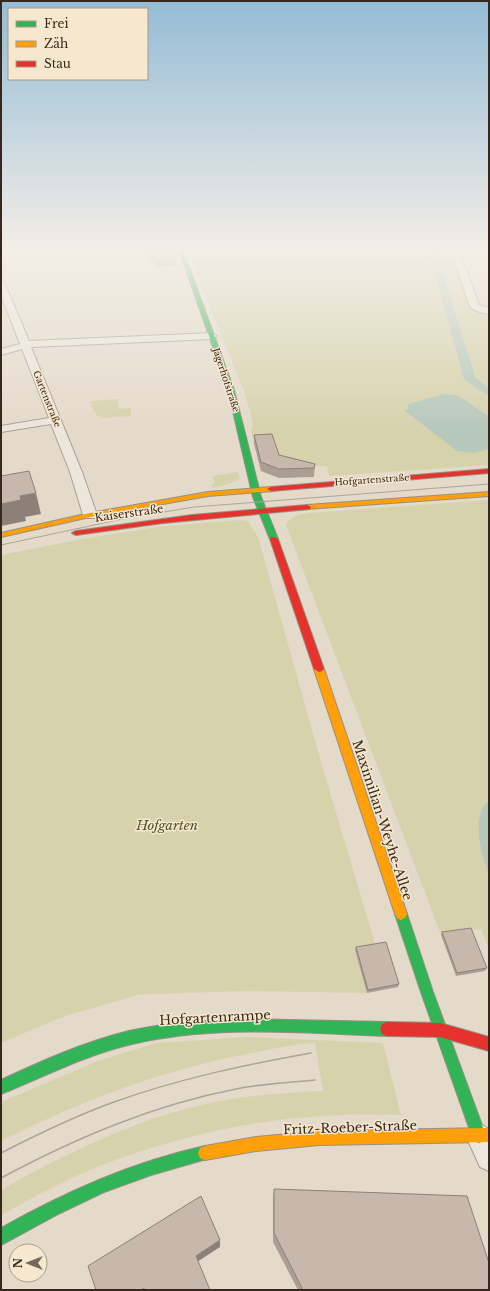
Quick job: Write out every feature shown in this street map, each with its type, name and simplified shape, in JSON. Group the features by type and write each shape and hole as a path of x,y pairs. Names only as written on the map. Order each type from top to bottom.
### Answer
{"main road":[{"name":"Jägerhofstraße","path":"203,310 231,390 255,489 262,511"},
{"name":"Hofgartenstraße","path":"255,489 489,471"},
{"name":"Kaiserstraße","path":"1,535 181,498 255,489"},
{"path":"262,511 489,494"},
{"name":"Kaiserstraße","path":"66,536 130,524 216,514 262,511"},
{"name":"Maximilian-Weyhe-Allee","path":"262,511 273,536 345,744 440,1030 486,1143"},
{"name":"Hofgartenrampe","path":"1,1087 37,1070 109,1043 148,1034 182,1029 267,1026 440,1030 489,1044"},
{"name":"Fritz-Roeber-Straße","path":"1,1237 72,1197 117,1178 179,1159 205,1153 251,1145 313,1139 486,1143"}],"street":[{"name":"Gartenstraße","path":"11,310 76,472 90,516"},
{"path":"1,352 34,343 212,336"},
{"path":"1,430 55,420"}],"green space":[{"path":"211,310 482,310 489,312 489,465 329,476 327,466 284,466 272,443 254,444 251,431 253,427 251,415 244,391"},
{"path":"118,399 119,409 131,408 131,416 101,418 101,416 97,416 95,412 92,411 94,410 90,406 92,405 90,401"},
{"path":"238,472 240,479 226,485 211,488 214,482 212,476"},
{"path":"489,500 489,949 481,929 441,935 286,525 293,517 309,513"},
{"name":"Hofgarten","path":"240,520 248,521 258,537 321,762 376,947 355,951 367,993 247,991 138,995 65,1016 1,1043 1,555 77,540 156,527"},
{"path":"248,1037 383,1043 401,1115 314,1116 284,1119 225,1129 195,1136 138,1152 110,1162 54,1187 1,1215 1,1190 70,1153 144,1122 193,1107 225,1100 323,1091 315,1043 291,1046 219,1060 155,1077 92,1100 31,1126 1,1141 1,1102 98,1061 156,1043"}],"shaded area":[{"path":"445,310 455,310 475,377 489,388 489,396 464,379"},
{"path":"445,394 459,396 489,417 489,449 474,453 457,451 405,411 408,409 408,404"},
{"path":"489,801 489,874 483,857 479,836 479,825 480,815"}],"building":[{"path":"272,434 279,455 315,464 314,468 279,469 261,462 254,435"},
{"path":"29,471 36,493 20,496 21,500 1,504 1,476"},
{"path":"471,928 487,968 457,973 442,932"},
{"path":"386,942 399,984 368,990 356,947"},
{"path":"274,1189 467,1196 489,1263 489,1290 303,1290 274,1233"},
{"path":"201,1196 220,1240 196,1256 210,1290 144,1290 144,1288 141,1290 96,1290 88,1266"}],"tram line":[{"path":"1,545 127,518 194,507 489,484"},
{"path":"1,1153 99,1107 162,1086 211,1073 311,1053"},
{"path":"1,1178 86,1136 175,1104 246,1087 315,1080"}],"traffic: fast":[{"path":"203,310 231,390 257,497 274,539"},
{"path":"401,914 427,992 479,1136"},
{"path":"1,1087 55,1063 92,1049 149,1034 208,1027 238,1026 298,1026 387,1029"},
{"path":"1,1237 50,1210 100,1186 151,1167 177,1159 205,1153"}],"traffic: slow":[{"path":"1,535 90,515 208,494 271,489"},
{"path":"307,507 489,494"},
{"path":"319,669 401,914"},
{"path":"205,1153 256,1144 319,1138 489,1135"}],"traffic: jam":[{"path":"271,489 489,471"},
{"path":"76,533 192,517 307,507"},
{"path":"274,539 319,669"},
{"path":"387,1029 440,1030 489,1044"}]}
